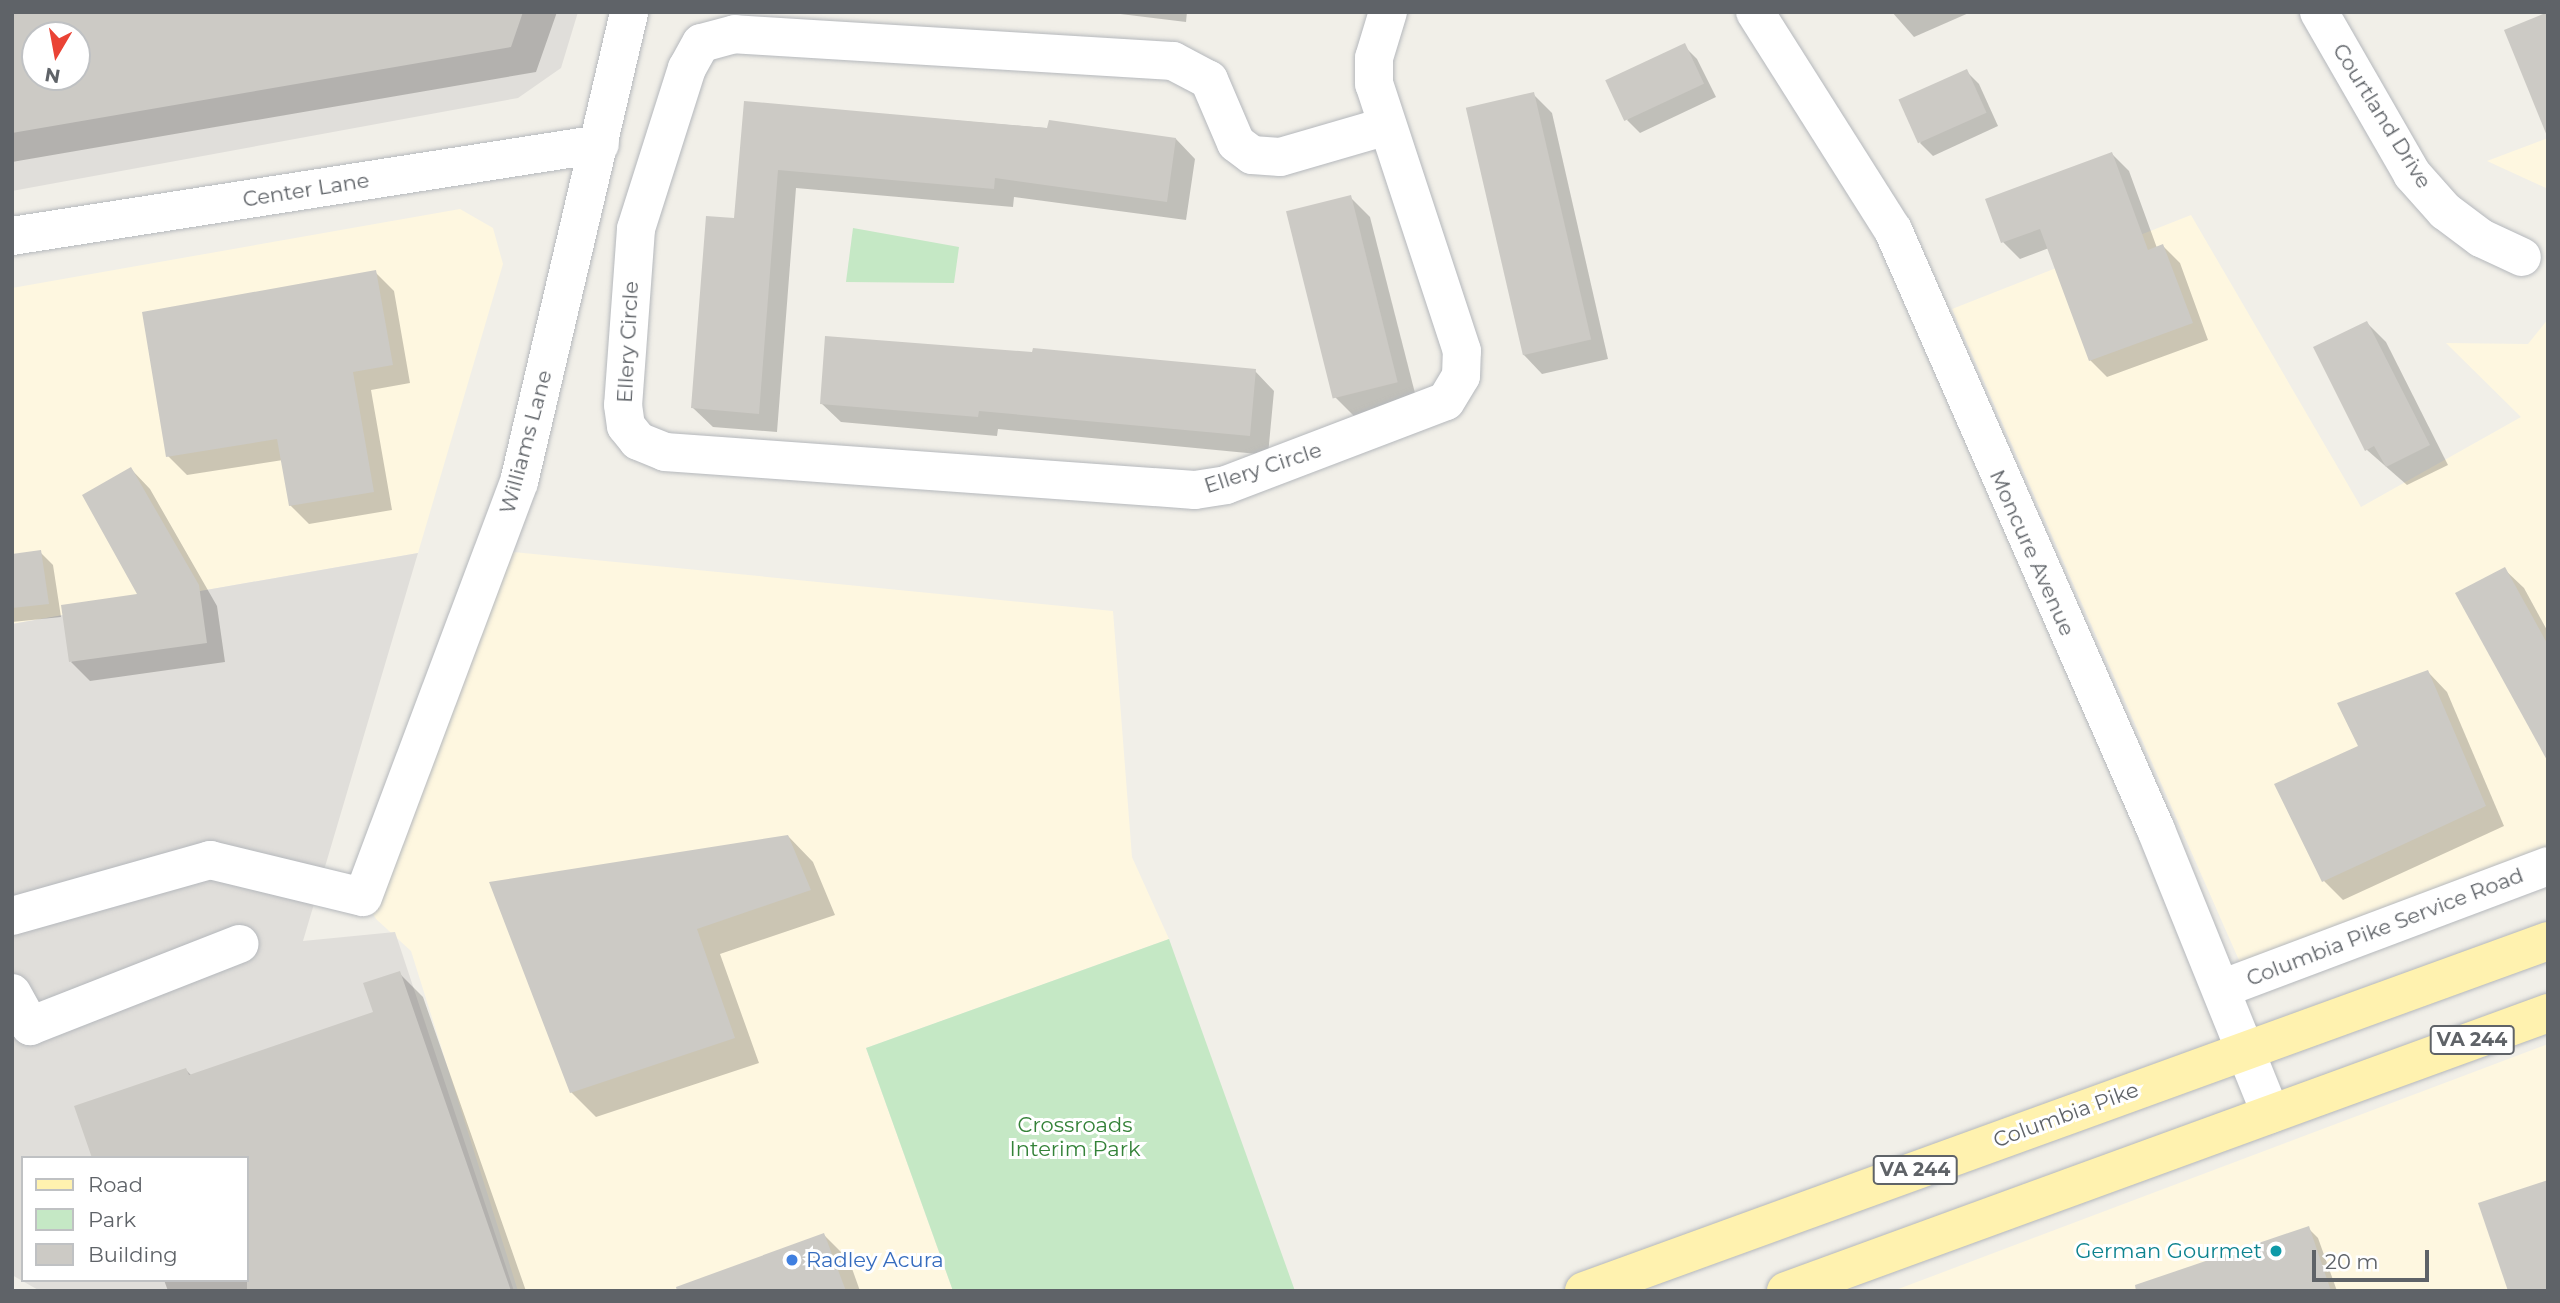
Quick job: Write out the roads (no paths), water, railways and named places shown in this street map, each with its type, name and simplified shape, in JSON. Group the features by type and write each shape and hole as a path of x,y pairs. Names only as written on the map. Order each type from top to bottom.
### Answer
{"main road":[{"name":"Columbia Pike","path":"1584,1291 2548,941"},
{"name":"VA 244","path":"1786,1291 2548,1013"}],"street":[{"name":"Williams Lane","path":"12,916 210,860 363,897 519,482 629,12"},
{"name":"Ellery Circle","path":"1387,126 1280,157 1252,155 1236,143 1209,80 1173,61 735,34 701,43 687,68 636,229 623,405 626,426 638,440 665,452 1195,490 1226,485 1422,413 1446,401 1461,376 1462,351 1374,84 1374,58 1388,12"},
{"name":"Moncure Avenue","path":"1755,12 1898,242 2221,989 2271,1114"},
{"name":"Courtland Drive","path":"2319,12 2412,174 2445,211 2481,238 2522,257"},
{"name":"Center Lane","path":"12,236 600,144"},
{"name":"Columbia Pike Service Road","path":"2221,989 2548,866"},
{"path":"12,993 30,1026 239,944"}],"place":[{"name":"German Gourmet","path":"2276,1251"},
{"name":"Radley Acura","path":"792,1260"}],"park label":[{"name":"Crossroads Interim Park","path":"1075,1137"}]}
